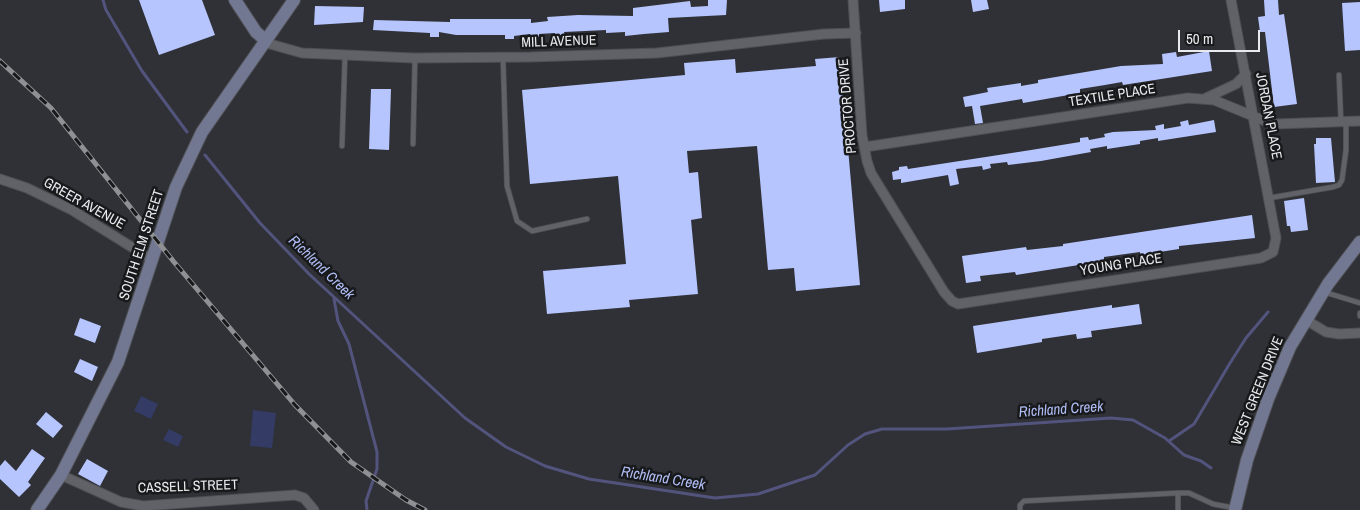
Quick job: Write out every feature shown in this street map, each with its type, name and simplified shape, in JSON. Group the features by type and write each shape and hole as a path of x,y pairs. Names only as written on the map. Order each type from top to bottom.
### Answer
{"street":[{"path":"235,0 256,32 264,39"},
{"name":"SOUTH ELM STREET","path":"38,510 61,475 118,362 176,187 202,132 264,39 294,0"},
{"name":"PROCTOR DRIVE","path":"853,0 864,147 871,173 944,292 956,303"},
{"name":"JORDAN PLACE","path":"1232,0 1276,238"},
{"name":"MILL AVENUE","path":"264,39 270,44 302,52 416,58 657,53 824,34 856,33"},
{"path":"1206,98 1236,84 1246,74"},
{"name":"TEXTILE PLACE","path":"864,147 1188,98 1206,98 1228,104 1276,124 1360,121"},
{"name":"GREER AVENUE","path":"0,179 27,188 72,210 152,259"},
{"name":"YOUNG PLACE","path":"956,303 1261,258 1273,252 1276,238"},
{"name":"WEST GREEN DRIVE","path":"1236,509 1247,460 1268,399 1290,347 1323,292 1360,242"},
{"path":"1306,320 1326,332 1339,334 1360,333"},
{"name":"CASSELL STREET","path":"61,475 121,502 143,506 295,496 304,498 314,510"}],"lane":[{"path":"342,146 345,55"},
{"path":"503,57 507,186 517,221 532,231 587,219"},
{"path":"413,144 416,58"},
{"path":"1269,198 1333,188 1339,185 1342,180 1346,150 1339,75"},
{"path":"1323,292 1360,303"},
{"path":"1178,493 1178,510"},
{"path":"1020,510 1020,506 1024,502 1178,493 1189,493 1213,504 1236,509"}],"shaded area":[{"path":"141,396 158,404 151,419 134,411"},
{"path":"253,410 276,413 272,448 250,446"},
{"path":"169,429 183,436 178,447 163,440"}],"building":[{"path":"139,0 202,0 215,35 159,55"},
{"path":"708,0 727,0 726,15 668,18 669,32 625,36 625,32 606,33 606,30 564,32 565,36 556,36 555,33 539,34 539,37 531,38 530,34 514,36 514,39 505,39 505,35 456,35 439,32 439,37 430,37 430,33 373,30 374,20 450,22 450,19 531,19 531,23 548,21 547,17 578,15 633,16 633,8 690,1 691,7 708,6"},
{"path":"879,0 905,0 905,9 880,12"},
{"path":"971,0 987,0 989,9 973,12"},
{"path":"1264,0 1278,0 1279,15 1284,14 1297,104 1274,107 1265,32 1260,32 1258,17 1265,16"},
{"path":"1360,2 1360,50 1345,51 1342,3"},
{"path":"315,6 364,7 363,22 314,25"},
{"path":"1209,51 1212,71 1123,85 1122,82 1080,89 1080,93 1023,103 1022,99 980,106 983,123 975,124 972,106 965,107 963,97 988,92 987,88 1021,83 1021,86 1038,83 1038,80 1121,66 1163,64 1162,54 1176,52 1177,57"},
{"path":"840,57 860,285 796,291 794,268 768,270 757,146 687,151 689,173 698,172 702,218 691,220 698,294 629,300 630,307 547,314 543,271 626,264 618,176 530,184 522,90 685,75 684,63 735,59 736,73 816,66 815,59"},
{"path":"371,89 391,89 389,150 369,149"},
{"path":"1188,120 1189,125 1214,120 1216,132 1158,141 1158,138 1140,141 1140,144 1107,149 1107,146 1090,149 1091,152 1041,161 1008,165 1007,162 990,164 991,168 983,170 982,166 956,169 959,184 950,186 948,175 901,183 901,179 893,180 892,172 899,170 899,167 907,166 908,169 1080,142 1080,138 1088,137 1089,140 1105,137 1104,134 1113,132 1156,130 1155,126 1164,124 1164,129 1181,126 1180,122"},
{"path":"1316,138 1331,138 1335,182 1316,183 1314,144 1316,144"},
{"path":"1304,198 1308,230 1291,232 1290,226 1287,226 1284,201"},
{"path":"1252,215 1255,238 1179,246 1179,249 1140,255 1140,252 1104,257 1104,261 1016,275 1015,272 980,276 981,281 966,283 962,256 1026,247 1027,250 1063,246 1063,244"},
{"path":"1139,304 1142,324 1091,331 1092,337 1077,339 1076,334 977,353 973,326 1112,305 1112,308"},
{"path":"80,318 101,326 95,343 74,335"},
{"path":"80,359 98,367 92,381 74,372"},
{"path":"46,412 63,426 53,438 36,424"},
{"path":"32,449 45,458 28,482 31,485 19,497 0,479 0,466 5,460 16,471"},
{"path":"87,459 108,471 100,486 78,474"}],"waterway":[{"name":"Richland Creek","path":"103,0 106,10 142,71 187,132"},
{"name":"Richland Creek","path":"205,155 260,223 309,274 465,418 506,447 545,466 589,479 715,498 758,494 815,475 848,445 865,434 882,429 947,429 1111,418 1133,420 1165,438 1184,455 1201,461 1211,468"},
{"path":"334,299 338,321 349,344 377,452 377,469 366,501 367,510"},
{"path":"1169,441 1194,424 1246,338 1268,312"}],"railway":[{"path":"0,61 51,108 174,262 295,405 351,462 406,500 425,510"}]}
